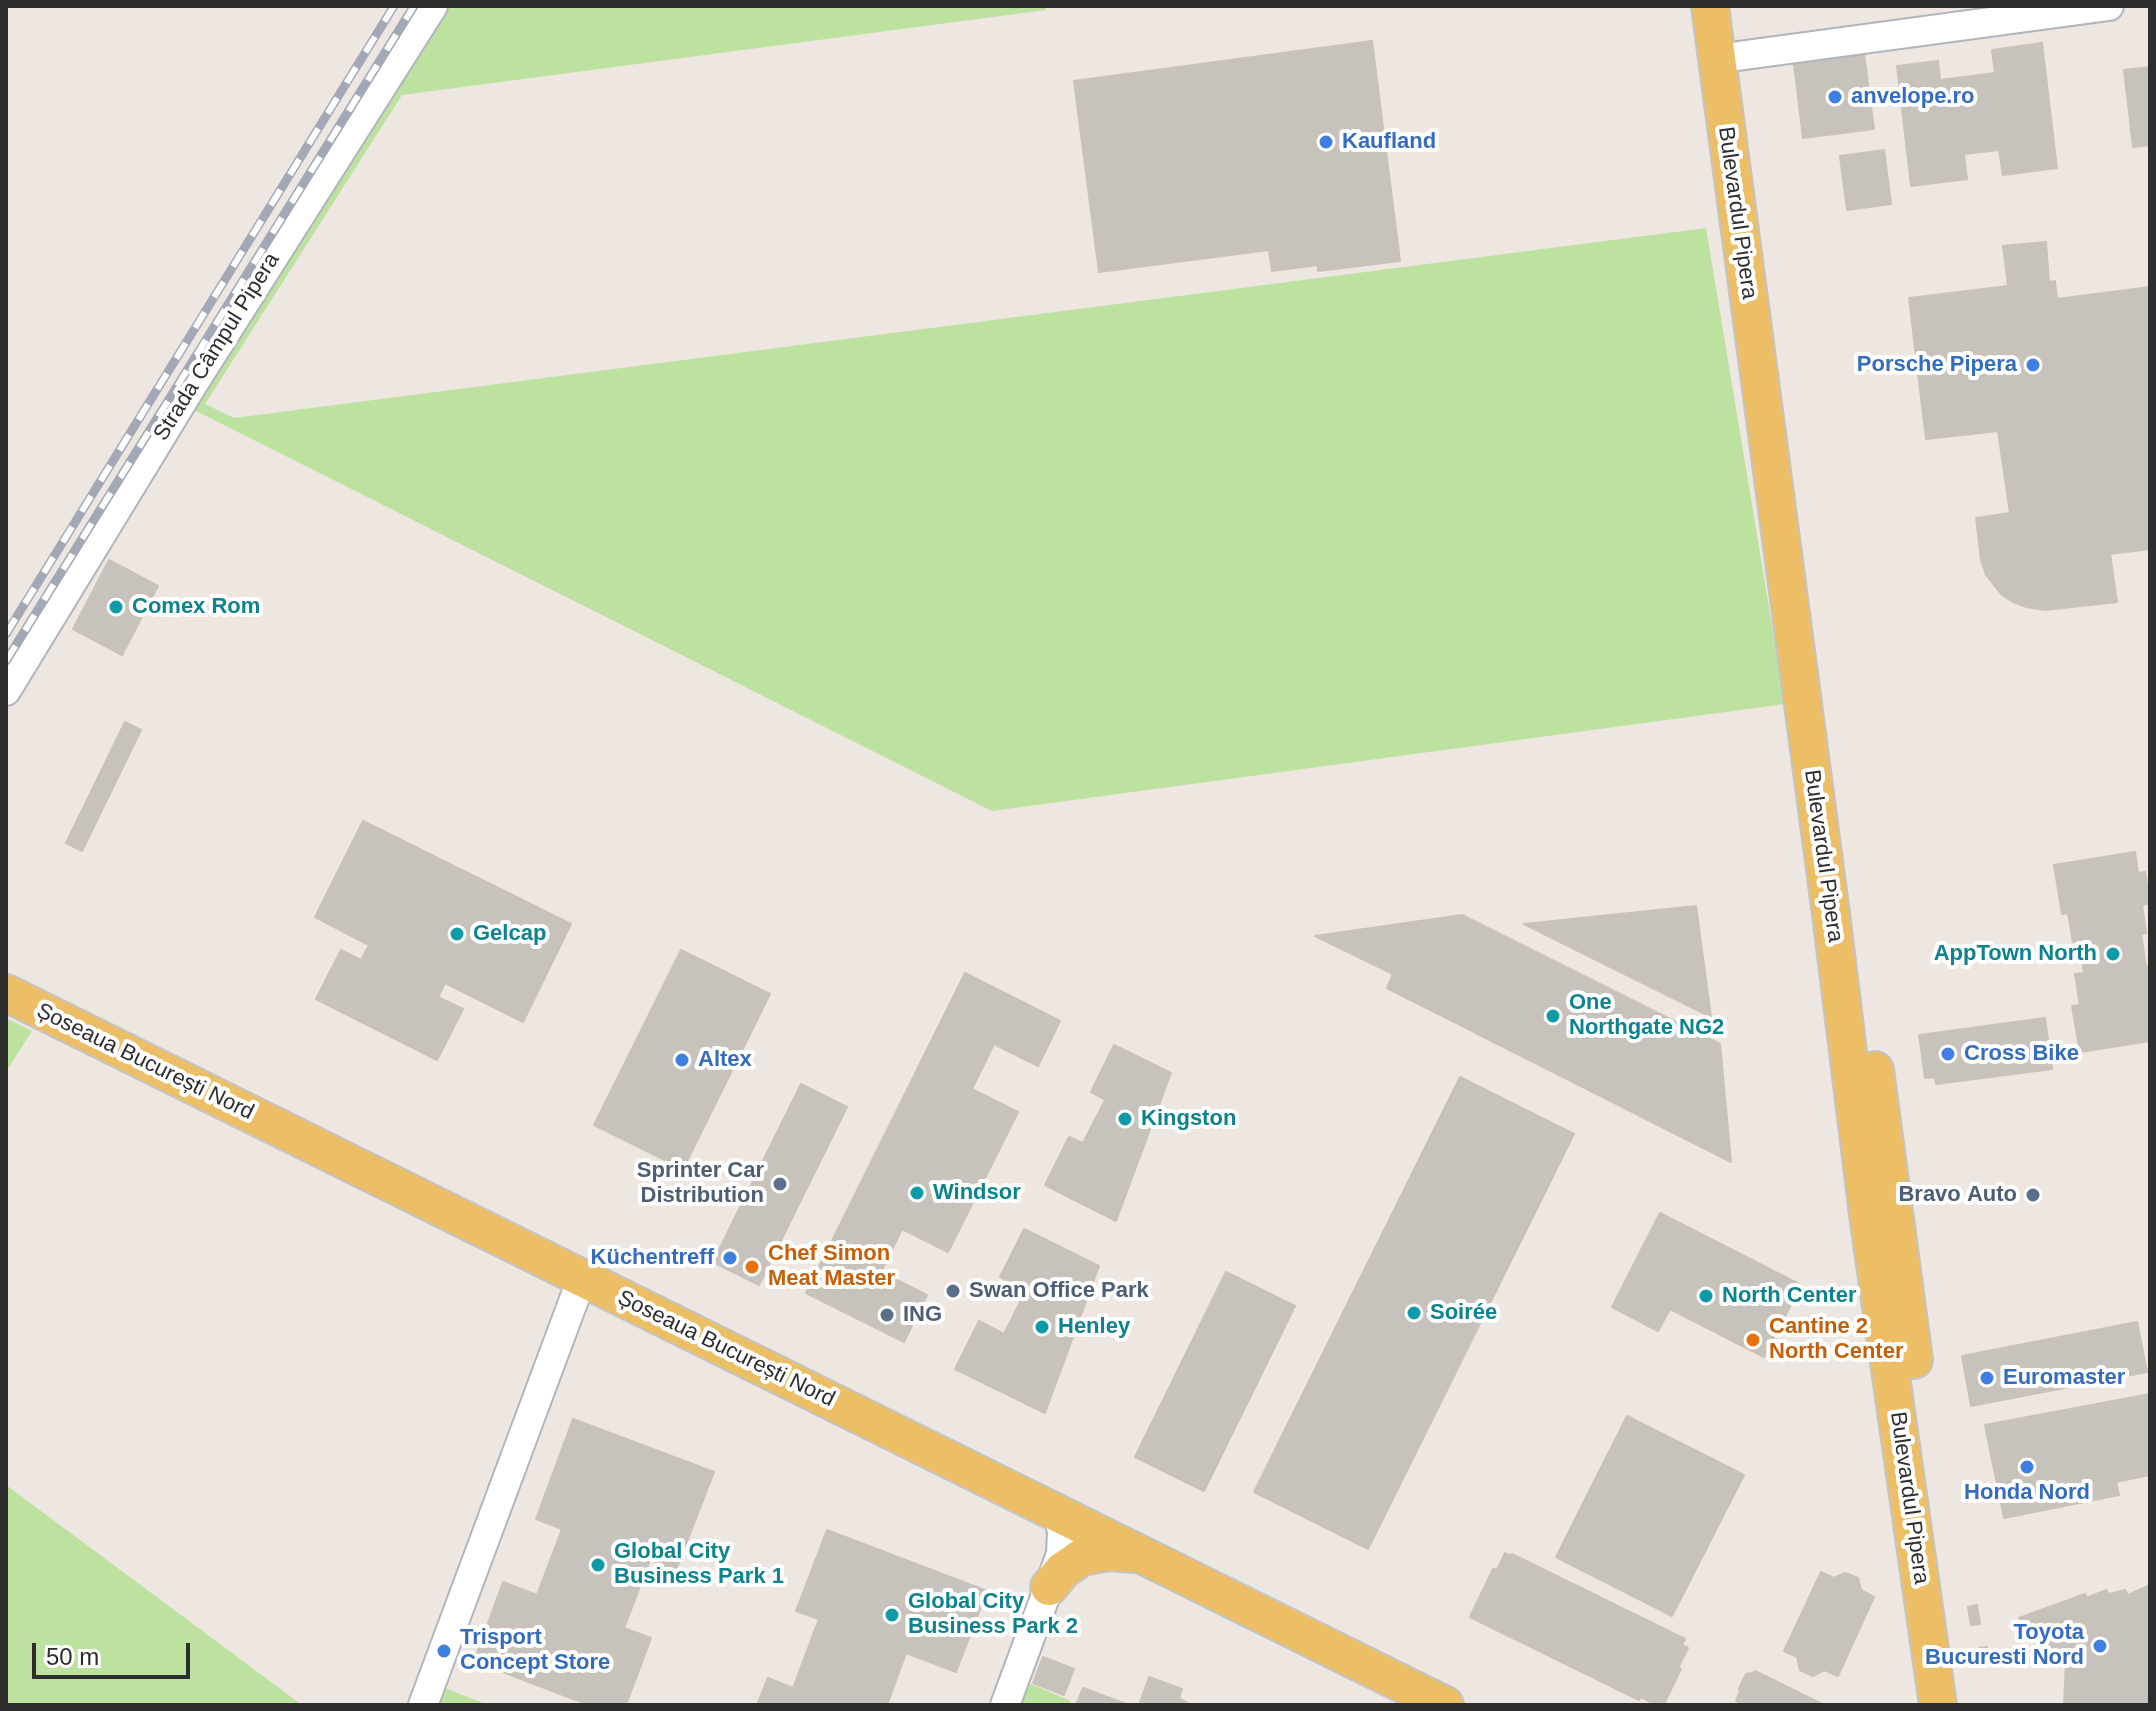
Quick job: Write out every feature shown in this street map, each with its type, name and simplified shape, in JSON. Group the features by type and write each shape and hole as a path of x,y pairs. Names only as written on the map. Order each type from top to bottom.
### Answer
{"main road":[{"name":"Bulevardul Pipera","path":"1710,6 1833,923 1869,1222 1938,1705"},
{"name":"Bulevardul Pipera","path":"1731,6 1960,1705"},
{"name":"Șoseaua București Nord","path":"6,993 1017,1493 1057,1521 1148,1558 1445,1705"},
{"path":"1057,1521 1092,1554 1294,1654 1339,1666 1361,1664"},
{"path":"1049,1587 1068,1565 1092,1554 1127,1553 1148,1558"}],"street":[{"name":"Strada Câmpul Pipera","path":"6,691 192,386 433,6"},
{"path":"1738,56 2109,6"},
{"path":"423,1705 582,1278"},
{"path":"1005,1705 1061,1554 1057,1521"}],"green space":[{"path":"449,6 1046,6 1046,10 402,95 205,404 234,418 1706,228 1785,704 992,811 192,409"},
{"path":"6,1018 32,1031 6,1072"},
{"path":"6,1485 302,1705 6,1705"},
{"path":"419,1678 488,1705 408,1705"},
{"path":"1028,1683 1071,1701 1069,1705 1020,1705"}],"building":[{"path":"1372,41 1400,261 1318,271 1318,265 1272,271 1269,250 1099,272 1074,81"},
{"path":"2042,43 2057,168 2003,175 1999,150 1964,154 1967,179 1911,186 1897,66 1938,61 1940,80 1995,73 1992,50"},
{"path":"1864,54 1874,129 1803,138 1794,64"},
{"path":"2150,67 2150,145 2133,147 2124,70"},
{"path":"1884,150 1891,204 1847,210 1840,156"},
{"name":"Porsche Pipera","path":"2046,242 2049,282 2055,281 2057,299 2150,287 2150,549 2110,554 2117,602 2045,610 2027,607 2002,595 1986,575 1981,560 1976,518 2010,513 1998,431 1926,439 1909,298 2008,286 2003,246"},
{"name":"Comex Rom","path":"109,560 158,586 122,655 73,629"},
{"path":"125,722 141,730 82,851 66,843"},
{"name":"Gelcap","path":"363,821 571,924 523,1022 445,983 438,997 463,1009 437,1060 316,999 341,950 361,960 369,945 315,917"},
{"name":"AppTown North","path":"2135,852 2138,873 2145,872 2150,903 2142,905 2146,933 2141,934 2146,967 2150,966 2150,1041 2080,1052 2072,1006 2080,1005 2075,974 2084,973 2079,941 2073,942 2068,913 2062,914 2054,865"},
{"name":"One Northgate NG2","path":"1696,906 1711,1017 1524,924"},
{"name":"One Northgate NG2","path":"1462,915 1720,1044 1731,1162 1387,988 1393,974 1315,936"},
{"name":"Altex","path":"681,950 770,994 683,1169 594,1125"},
{"name":"Windsor","path":"965,973 1060,1021 1038,1066 994,1044 972,1089 1018,1112 948,1252 902,1229 881,1272 927,1295 904,1342 806,1293"},
{"path":"2045,1018 2052,1069 1936,1084 1935,1077 1925,1078 1919,1035"},
{"name":"Kingston","path":"1114,1045 1171,1073 1116,1221 1045,1185 1069,1137 1083,1143 1105,1100 1091,1092"},
{"name":"Soirée","path":"1460,1077 1574,1134 1368,1549 1254,1492"},
{"name":"Sprinter Car Distribution","path":"801,1084 847,1107 759,1285 713,1262"},
{"name":"North Center","path":"1660,1213 1801,1285 1764,1357 1670,1309 1658,1331 1612,1307"},
{"name":"Henley","path":"1024,1229 1099,1266 1045,1413 955,1369 979,1321 1004,1334 1026,1290 1000,1277"},
{"path":"1226,1272 1295,1306 1204,1491 1135,1457"},
{"path":"2137,1322 2147,1372 1971,1406 1962,1356"},
{"path":"2150,1394 2150,1475 2116,1482 2119,1495 2004,1518 1985,1425"},
{"path":"1627,1416 1744,1475 1672,1616 1556,1557"},
{"name":"Global City Business Park 1","path":"573,1419 714,1472 676,1570 650,1560 624,1628 651,1638 626,1705 589,1705 474,1661 503,1582 537,1595 562,1529 536,1519"},
{"name":"Global City Business Park 2","path":"827,1530 987,1591 956,1672 906,1653 887,1705 757,1705 768,1678 793,1688 819,1619 796,1611"},
{"path":"1505,1553 1685,1639 1682,1645 1688,1648 1665,1702 1656,1705 1641,1697 1639,1700 1470,1617 1493,1569 1497,1570"},
{"path":"1821,1572 1834,1578 1845,1573 1858,1578 1861,1590 1874,1597 1838,1676 1824,1670 1813,1676 1800,1670 1797,1657 1784,1651"},
{"name":"Toyota Bucuresti Nord","path":"2150,1585 2150,1705 2064,1705 2066,1662 2019,1618 2085,1594 2087,1598 2106,1590 2109,1594 2125,1590 2128,1595"},
{"path":"1977,1605 1980,1624 1971,1625 1968,1607"},
{"path":"1987,1647 1988,1656 1980,1657 1979,1648"},
{"path":"1043,1657 1074,1669 1064,1695 1033,1683"},
{"path":"1755,1671 1824,1705 1743,1705 1736,1701 1739,1688 1746,1674"},
{"path":"1149,1677 1182,1689 1179,1698 1191,1705 1139,1705"},
{"path":"1083,1688 1129,1705 1076,1705"}],"railway":[{"path":"6,634 394,6"},
{"path":"6,661 414,6"}],"place":[{"name":"anvelope.ro","path":"1835,97"},
{"name":"Kaufland","path":"1326,142"},
{"name":"Porsche Pipera","path":"2033,365"},
{"name":"Comex Rom","path":"116,607"},
{"name":"Gelcap","path":"457,934"},
{"name":"AppTown North","path":"2113,954"},
{"name":"One Northgate NG2","path":"1553,1016"},
{"name":"Cross Bike","path":"1948,1054"},
{"name":"Altex","path":"682,1060"},
{"name":"Kingston","path":"1125,1119"},
{"name":"Sprinter Car Distribution","path":"780,1184"},
{"name":"Windsor","path":"917,1193"},
{"name":"Bravo Auto","path":"2033,1195"},
{"name":"Küchentreff","path":"730,1258"},
{"name":"Chef Simon Meat Master","path":"752,1267"},
{"name":"Swan Office Park","path":"953,1291"},
{"name":"North Center","path":"1706,1296"},
{"name":"Soirée","path":"1414,1313"},
{"name":"ING","path":"887,1315"},
{"name":"Henley","path":"1042,1327"},
{"name":"Cantine 2 North Center","path":"1753,1340"},
{"name":"Euromaster","path":"1987,1378"},
{"name":"Honda Nord","path":"2027,1467"},
{"name":"Global City Business Park 1","path":"598,1565"},
{"name":"Global City Business Park 2","path":"892,1615"},
{"name":"Toyota Bucuresti Nord","path":"2100,1646"},
{"name":"Trisport Concept Store","path":"444,1651"}]}
